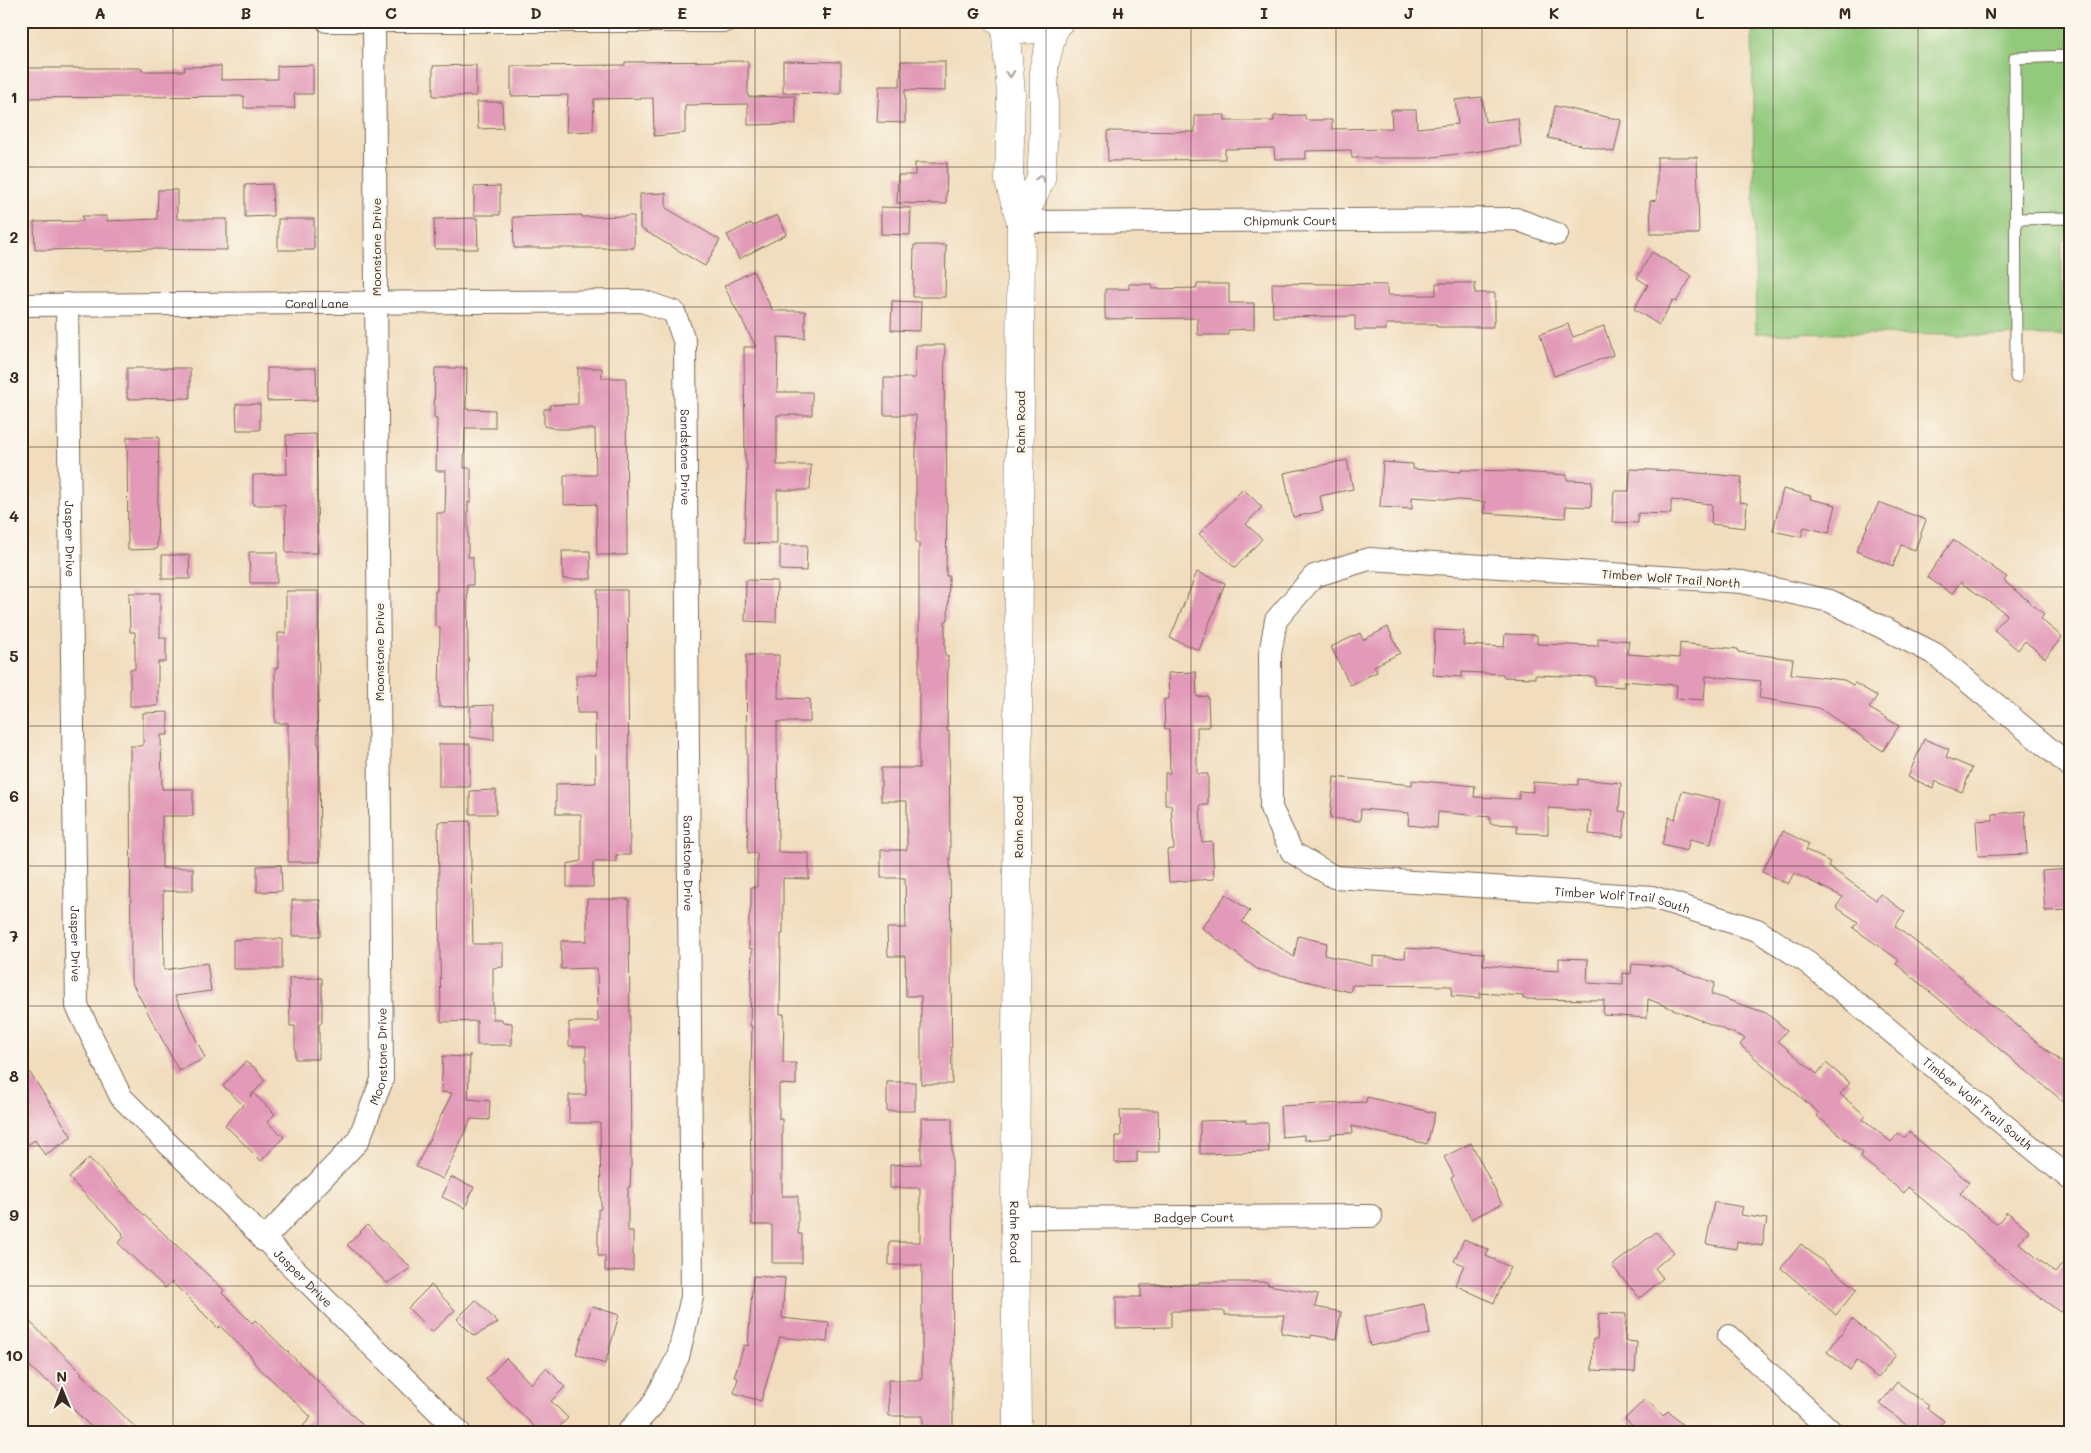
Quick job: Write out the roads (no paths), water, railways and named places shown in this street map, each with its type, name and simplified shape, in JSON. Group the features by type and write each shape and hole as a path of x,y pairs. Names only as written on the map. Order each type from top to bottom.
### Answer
{"street":[{"path":"326,21 726,21"},
{"name":"Moonstone Drive","path":"263,1240 358,1141 382,1080 374,22"},
{"path":"1002,23 1022,30 1038,30 1057,23"},
{"name":"Rahn Road","path":"1002,23 1011,93 1009,181 1021,222 1015,1218 1017,1432"},
{"name":"Rahn Road","path":"1021,222 1041,179 1044,128 1044,66 1057,23"},
{"name":"Chipmunk Court","path":"1021,222 1516,219 1557,234"},
{"name":"Coral Lane","path":"21,305 642,301"},
{"name":"Sandstone Drive","path":"628,1432 652,1406 678,1356 692,1297 685,343 674,312 642,301"},
{"name":"Jasper Drive","path":"66,304 77,1006 121,1097 263,1240 459,1432"},
{"name":"Timber Wolf Trail North","path":"1270,654 1276,620 1314,576 1368,559 1742,582 1830,601 1934,654 2070,766"},
{"name":"Timber Wolf Trail South","path":"1270,654 1271,808 1292,852 1334,877 1652,897 1757,930 1808,963 2070,1180"},
{"name":"Badger Court","path":"1015,1218 1371,1216"},
{"path":"1728,1336 1832,1432"}],"lane":[{"path":"2016,377 2015,58 2070,56"},
{"path":"2016,219 2070,218"}]}
